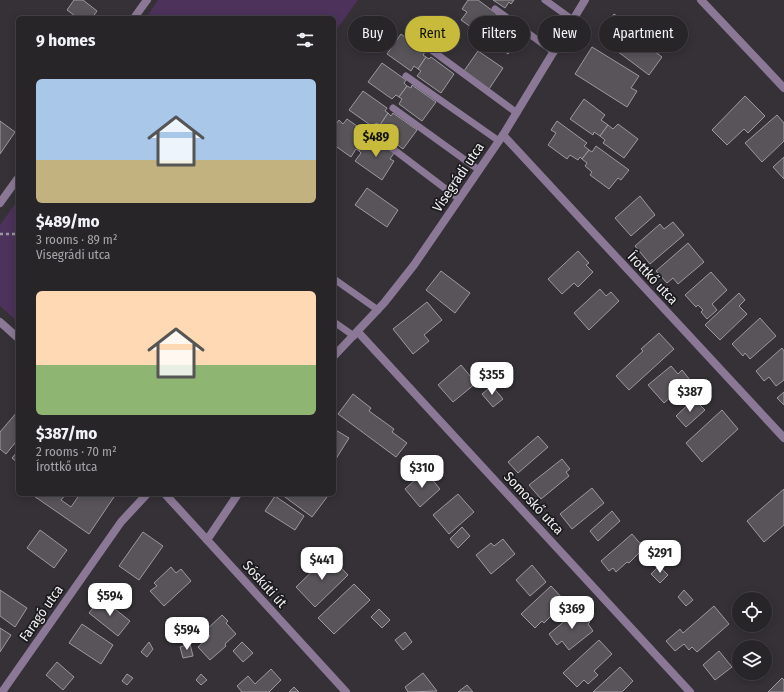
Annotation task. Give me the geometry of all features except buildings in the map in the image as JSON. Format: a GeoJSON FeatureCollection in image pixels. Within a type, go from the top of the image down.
{"type":"FeatureCollection","features":[{"type":"Feature","properties":{"kind":"street"},"geometry":{"type":"LineString","coordinates":[[135,16],[147,0]]}},
{"type":"Feature","properties":{"kind":"street","name":"Visegrádi utca"},"geometry":{"type":"LineString","coordinates":[[575,16],[585,0]]}},
{"type":"Feature","properties":{"kind":"street"},"geometry":{"type":"LineString","coordinates":[[701,0],[784,88]]}},
{"type":"Feature","properties":{"kind":"street","name":"Visegrádi utca"},"geometry":{"type":"LineString","coordinates":[[336,354],[378,310],[414,265],[501,138],[554,52]]}},
{"type":"Feature","properties":{"kind":"street","name":"Írottkő utca"},"geometry":{"type":"LineString","coordinates":[[501,138],[784,438]]}},
{"type":"Feature","properties":{"kind":"street"},"geometry":{"type":"LineString","coordinates":[[2,198],[16,180]]}},
{"type":"Feature","properties":{"kind":"street"},"geometry":{"type":"LineString","coordinates":[[0,322],[16,336]]}},
{"type":"Feature","properties":{"kind":"street","name":"Somoskő utca"},"geometry":{"type":"LineString","coordinates":[[356,334],[690,692]]}},
{"type":"Feature","properties":{"kind":"street","name":"Faragó utca"},"geometry":{"type":"LineString","coordinates":[[2,692],[121,522],[145,496]]}},
{"type":"Feature","properties":{"kind":"street","name":"Sóskúti út"},"geometry":{"type":"LineString","coordinates":[[167,496],[346,692]]}},
{"type":"Feature","properties":{"kind":"street"},"geometry":{"type":"LineString","coordinates":[[207,540],[237,496]]}},
{"type":"Feature","properties":{"kind":"lane"},"geometry":{"type":"LineString","coordinates":[[545,0],[567,16]]}},
{"type":"Feature","properties":{"kind":"lane"},"geometry":{"type":"LineString","coordinates":[[495,9],[538,40]]}},
{"type":"Feature","properties":{"kind":"lane"},"geometry":{"type":"LineString","coordinates":[[434,52],[517,113]]}},
{"type":"Feature","properties":{"kind":"lane"},"geometry":{"type":"LineString","coordinates":[[406,76],[501,138]]}},
{"type":"Feature","properties":{"kind":"lane"},"geometry":{"type":"LineString","coordinates":[[393,108],[479,170]]}},
{"type":"Feature","properties":{"kind":"lane"},"geometry":{"type":"LineString","coordinates":[[372,133],[459,199]]}},
{"type":"Feature","properties":{"kind":"lane"},"geometry":{"type":"LineString","coordinates":[[336,280],[378,310]]}},
{"type":"Feature","properties":{"kind":"lane"},"geometry":{"type":"LineString","coordinates":[[336,323],[356,334]]}},
{"type":"Feature","properties":{"kind":"path"},"geometry":{"type":"LineString","coordinates":[[0,234],[16,234]]}},
{"type":"Feature","properties":{"kind":"shaded area"},"geometry":{"type":"Polygon","coordinates":[[[158,0],[358,0],[336,30],[336,16],[147,16],[158,0]]]}},
{"type":"Feature","properties":{"kind":"shaded area"},"geometry":{"type":"Polygon","coordinates":[[[16,203],[16,320],[0,306],[0,225],[16,203]]]}}]}
